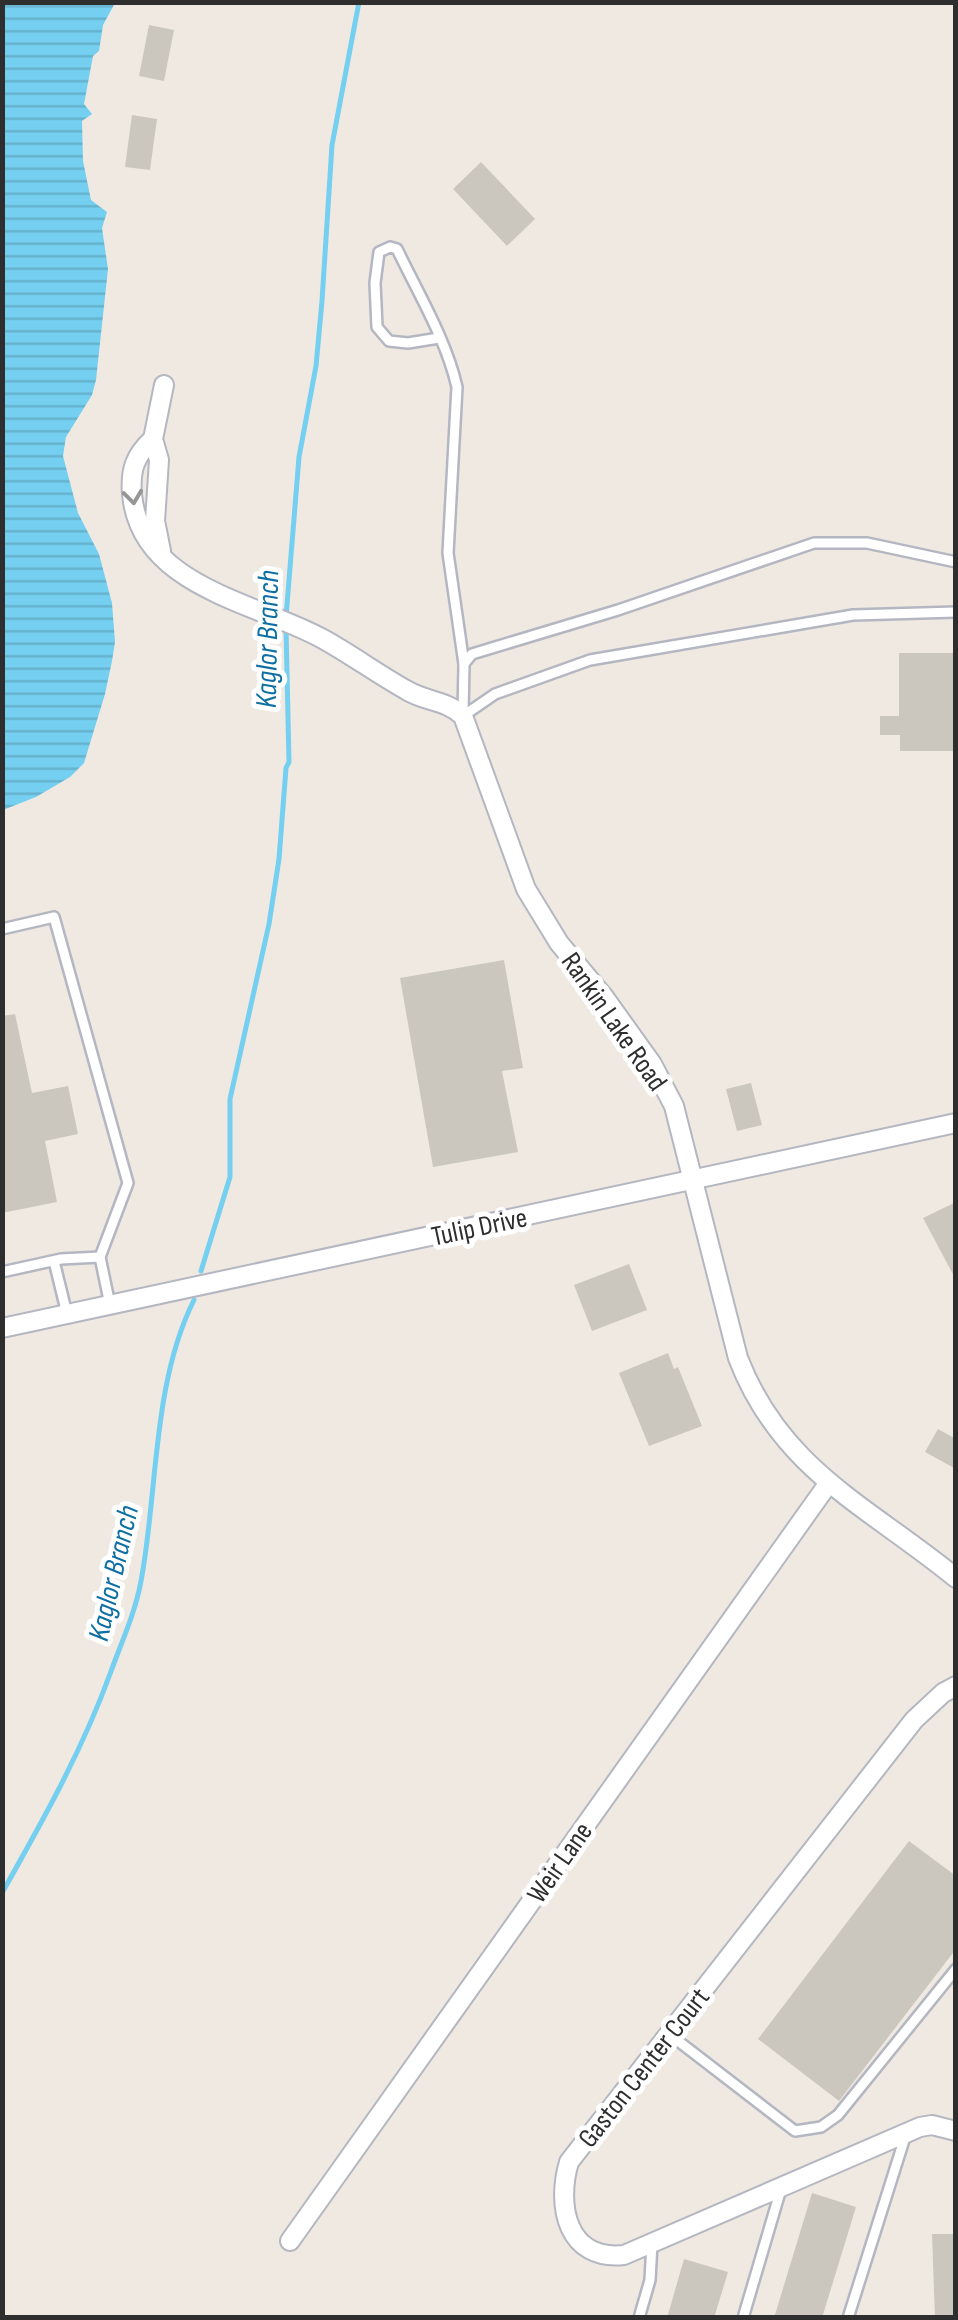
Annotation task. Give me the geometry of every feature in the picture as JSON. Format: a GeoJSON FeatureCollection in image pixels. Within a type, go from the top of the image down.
{"type":"FeatureCollection","features":[{"type":"Feature","properties":{"kind":"street"},"geometry":{"type":"LineString","coordinates":[[164,385],[153,439],[134,464],[132,498],[144,532],[161,553],[187,578],[298,627],[407,691],[445,703],[463,716]]}},
{"type":"Feature","properties":{"kind":"street"},"geometry":{"type":"LineString","coordinates":[[153,439],[159,460],[155,521],[161,553]]}},
{"type":"Feature","properties":{"kind":"street","name":"Rankin Lake Road"},"geometry":{"type":"LineString","coordinates":[[463,716],[526,890],[560,943],[652,1064],[674,1106],[738,1358],[751,1392],[770,1420],[828,1484],[956,1578]]}},
{"type":"Feature","properties":{"kind":"street","name":"Tulip Drive"},"geometry":{"type":"LineString","coordinates":[[2,1328],[956,1123]]}},
{"type":"Feature","properties":{"kind":"street","name":"Weir Lane"},"geometry":{"type":"LineString","coordinates":[[290,2241],[828,1484]]}},
{"type":"Feature","properties":{"kind":"street","name":"Gaston Center Court"},"geometry":{"type":"LineString","coordinates":[[956,1686],[914,1720],[569,2162],[562,2200],[569,2224],[588,2249],[607,2257],[624,2255],[906,2133],[932,2125],[956,2131]]}},
{"type":"Feature","properties":{"kind":"lane"},"geometry":{"type":"LineString","coordinates":[[438,338],[389,341],[377,327],[375,283],[380,252],[390,247],[397,249],[438,338],[457,387],[448,553],[464,664],[463,716]]}},
{"type":"Feature","properties":{"kind":"lane"},"geometry":{"type":"LineString","coordinates":[[464,664],[472,654],[618,610],[814,543],[867,543],[956,562]]}},
{"type":"Feature","properties":{"kind":"lane"},"geometry":{"type":"LineString","coordinates":[[463,716],[496,694],[590,660],[853,615],[956,612]]}},
{"type":"Feature","properties":{"kind":"lane"},"geometry":{"type":"LineString","coordinates":[[2,929],[54,917],[128,1183],[100,1257],[110,1305]]}},
{"type":"Feature","properties":{"kind":"lane"},"geometry":{"type":"LineString","coordinates":[[2,1272],[54,1261],[100,1257]]}},
{"type":"Feature","properties":{"kind":"lane"},"geometry":{"type":"LineString","coordinates":[[54,1261],[67,1314]]}},
{"type":"Feature","properties":{"kind":"lane"},"geometry":{"type":"LineString","coordinates":[[669,2034],[795,2131],[821,2127],[838,2115],[956,1969]]}},
{"type":"Feature","properties":{"kind":"lane"},"geometry":{"type":"LineString","coordinates":[[848,2318],[906,2133]]}},
{"type":"Feature","properties":{"kind":"lane"},"geometry":{"type":"LineString","coordinates":[[743,2318],[782,2187]]}},
{"type":"Feature","properties":{"kind":"lane"},"geometry":{"type":"LineString","coordinates":[[638,2318],[650,2280],[652,2243]]}},
{"type":"Feature","properties":{"kind":"water"},"geometry":{"type":"Polygon","coordinates":[[[3,2],[115,3],[103,25],[99,51],[93,56],[84,104],[92,114],[82,121],[83,161],[91,200],[107,212],[102,228],[108,269],[96,380],[92,395],[66,437],[63,456],[78,513],[99,554],[112,603],[115,642],[105,694],[84,763],[70,777],[36,797],[3,810],[3,2]]]}},
{"type":"Feature","properties":{"kind":"building"},"geometry":{"type":"Polygon","coordinates":[[[149,25],[174,30],[164,81],[139,76],[149,25]]]}},
{"type":"Feature","properties":{"kind":"building"},"geometry":{"type":"Polygon","coordinates":[[[132,115],[157,119],[150,170],[125,167],[132,115]]]}},
{"type":"Feature","properties":{"kind":"building"},"geometry":{"type":"Polygon","coordinates":[[[481,162],[535,219],[507,246],[453,189],[481,162]]]}},
{"type":"Feature","properties":{"kind":"building"},"geometry":{"type":"Polygon","coordinates":[[[899,653],[956,653],[956,751],[900,751],[900,735],[880,735],[880,716],[899,716],[899,653]]]}},
{"type":"Feature","properties":{"kind":"building"},"geometry":{"type":"Polygon","coordinates":[[[504,960],[523,1068],[502,1071],[518,1152],[433,1167],[400,978],[504,960]]]}},
{"type":"Feature","properties":{"kind":"building"},"geometry":{"type":"Polygon","coordinates":[[[15,1014],[32,1093],[68,1086],[78,1134],[45,1141],[57,1202],[2,1213],[2,1016],[15,1014]]]}},
{"type":"Feature","properties":{"kind":"building"},"geometry":{"type":"Polygon","coordinates":[[[751,1083],[762,1125],[737,1131],[726,1089],[751,1083]]]}},
{"type":"Feature","properties":{"kind":"building"},"geometry":{"type":"Polygon","coordinates":[[[956,1202],[956,1280],[923,1218],[956,1202]]]}},
{"type":"Feature","properties":{"kind":"building"},"geometry":{"type":"Polygon","coordinates":[[[629,1264],[647,1310],[592,1331],[574,1285],[629,1264]]]}},
{"type":"Feature","properties":{"kind":"building"},"geometry":{"type":"Polygon","coordinates":[[[668,1353],[674,1369],[678,1367],[702,1426],[649,1446],[619,1373],[668,1353]]]}},
{"type":"Feature","properties":{"kind":"building"},"geometry":{"type":"Polygon","coordinates":[[[938,1429],[956,1439],[956,1469],[925,1452],[938,1429]]]}},
{"type":"Feature","properties":{"kind":"building"},"geometry":{"type":"Polygon","coordinates":[[[909,1841],[956,1876],[956,1949],[839,2101],[758,2039],[909,1841]]]}},
{"type":"Feature","properties":{"kind":"building"},"geometry":{"type":"Polygon","coordinates":[[[812,2193],[856,2207],[822,2318],[774,2318],[812,2193]]]}},
{"type":"Feature","properties":{"kind":"building"},"geometry":{"type":"Polygon","coordinates":[[[932,2234],[956,2234],[956,2318],[935,2318],[932,2234]]]}},
{"type":"Feature","properties":{"kind":"building"},"geometry":{"type":"Polygon","coordinates":[[[684,2259],[728,2272],[714,2318],[667,2318],[684,2259]]]}},
{"type":"Feature","properties":{"kind":"waterway","name":"Kaglor Branch"},"geometry":{"type":"LineString","coordinates":[[286,617],[299,457],[316,366],[332,145],[359,2]]}},
{"type":"Feature","properties":{"kind":"waterway","name":"Kaglor Branch"},"geometry":{"type":"LineString","coordinates":[[201,1271],[230,1177],[230,1099],[269,924],[279,859],[289,762],[286,628]]}},
{"type":"Feature","properties":{"kind":"waterway","name":"Kaglor Branch"},"geometry":{"type":"LineString","coordinates":[[2,1893],[74,1758],[131,1617],[141,1581],[163,1402],[180,1332],[194,1300]]}}]}
